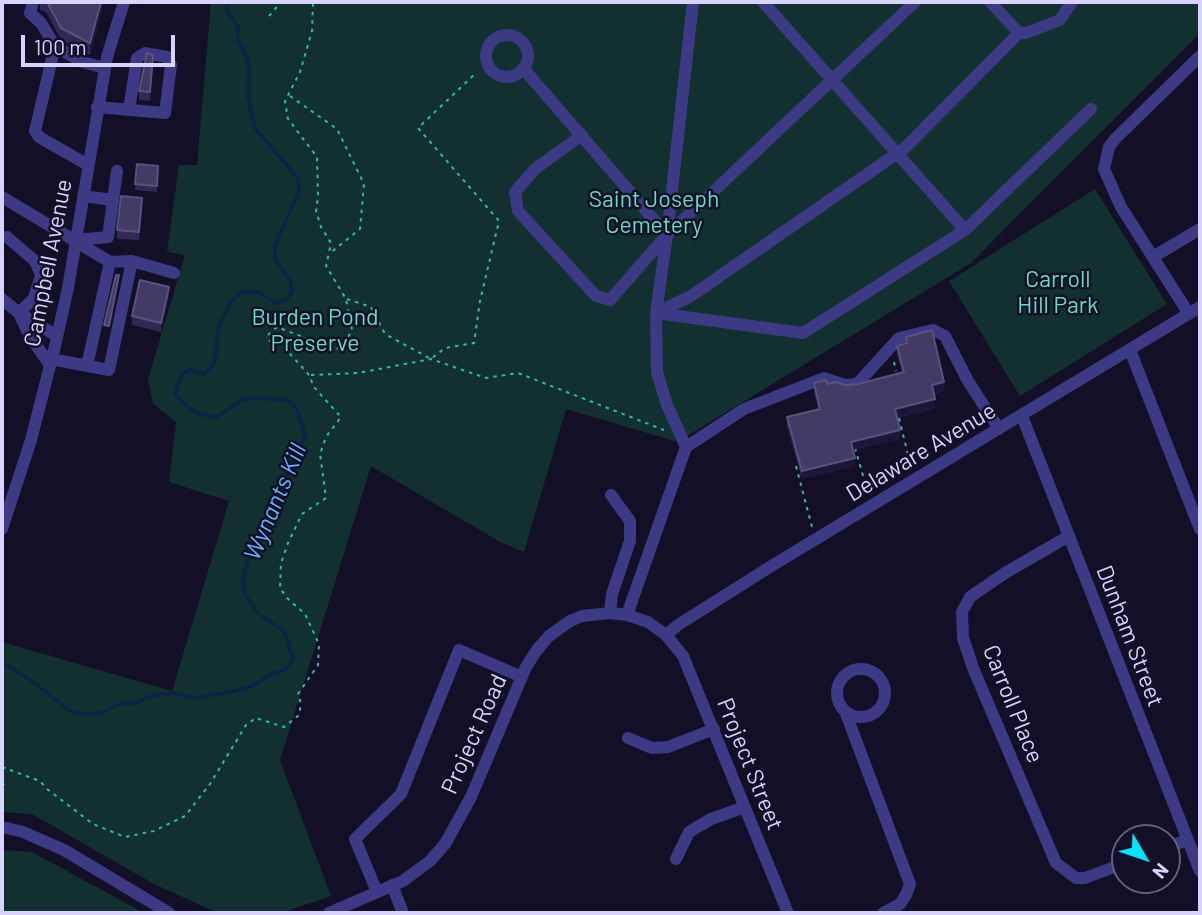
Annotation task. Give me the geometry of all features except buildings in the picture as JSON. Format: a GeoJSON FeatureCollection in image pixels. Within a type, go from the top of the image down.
{"type":"FeatureCollection","features":[{"type":"Feature","properties":{"kind":"street"},"geometry":{"type":"LineString","coordinates":[[33,2],[30,13],[41,23],[55,46],[82,62],[105,68]]}},
{"type":"Feature","properties":{"kind":"street","name":"Campbell Avenue"},"geometry":{"type":"LineString","coordinates":[[2,529],[7,492],[31,440],[51,362],[97,107],[124,2]]}},
{"type":"Feature","properties":{"kind":"street"},"geometry":{"type":"LineString","coordinates":[[627,615],[683,442],[667,405],[657,372],[656,313],[693,2]]}},
{"type":"Feature","properties":{"kind":"street"},"geometry":{"type":"LineString","coordinates":[[582,135],[534,169],[515,192],[518,211],[596,296],[610,300],[667,235],[915,2]]}},
{"type":"Feature","properties":{"kind":"street"},"geometry":{"type":"LineString","coordinates":[[990,2],[1019,33]]}},
{"type":"Feature","properties":{"kind":"street"},"geometry":{"type":"LineString","coordinates":[[656,313],[691,296],[905,148],[1019,33],[1026,33],[1060,20],[1073,2]]}},
{"type":"Feature","properties":{"kind":"street"},"geometry":{"type":"LineString","coordinates":[[767,3],[831,81],[965,230]]}},
{"type":"Feature","properties":{"kind":"street"},"geometry":{"type":"LineString","coordinates":[[55,46],[35,134],[88,164]]}},
{"type":"Feature","properties":{"kind":"street"},"geometry":{"type":"LineString","coordinates":[[97,107],[129,110],[165,113],[170,61],[164,55],[145,53],[134,62],[129,110]]}},
{"type":"Feature","properties":{"kind":"street"},"geometry":{"type":"LineString","coordinates":[[1195,311],[1153,257],[1121,207],[1104,169],[1109,147],[1115,139],[1200,56]]}},
{"type":"Feature","properties":{"kind":"street"},"geometry":{"type":"LineString","coordinates":[[523,68],[667,235]]}},
{"type":"Feature","properties":{"kind":"street"},"geometry":{"type":"LineString","coordinates":[[656,313],[803,333],[965,230],[1091,109]]}},
{"type":"Feature","properties":{"kind":"street"},"geometry":{"type":"LineString","coordinates":[[75,240],[108,237],[117,171]]}},
{"type":"Feature","properties":{"kind":"street"},"geometry":{"type":"LineString","coordinates":[[83,196],[113,200]]}},
{"type":"Feature","properties":{"kind":"street"},"geometry":{"type":"LineString","coordinates":[[2,197],[110,262],[132,261],[174,273]]}},
{"type":"Feature","properties":{"kind":"street"},"geometry":{"type":"LineString","coordinates":[[1153,257],[1200,229]]}},
{"type":"Feature","properties":{"kind":"street"},"geometry":{"type":"LineString","coordinates":[[7,237],[35,261],[41,275],[34,298],[19,313]]}},
{"type":"Feature","properties":{"kind":"street"},"geometry":{"type":"LineString","coordinates":[[87,366],[132,261]]}},
{"type":"Feature","properties":{"kind":"street"},"geometry":{"type":"LineString","coordinates":[[19,313],[29,335],[51,362],[109,370],[112,303],[110,262]]}},
{"type":"Feature","properties":{"kind":"street"},"geometry":{"type":"LineString","coordinates":[[2,299],[19,313],[57,336]]}},
{"type":"Feature","properties":{"kind":"street","name":"Delaware Avenue"},"geometry":{"type":"LineString","coordinates":[[666,635],[773,565],[1195,311]]}},
{"type":"Feature","properties":{"kind":"street"},"geometry":{"type":"LineString","coordinates":[[683,442],[744,409],[824,378],[845,385],[857,384],[899,338],[933,330],[945,336],[968,381],[999,429]]}},
{"type":"Feature","properties":{"kind":"street"},"geometry":{"type":"LineString","coordinates":[[1130,350],[1200,529]]}},
{"type":"Feature","properties":{"kind":"street","name":"Dunham Street"},"geometry":{"type":"LineString","coordinates":[[1021,416],[1200,871]]}},
{"type":"Feature","properties":{"kind":"street"},"geometry":{"type":"LineString","coordinates":[[610,613],[612,594],[630,541],[630,521],[611,495]]}},
{"type":"Feature","properties":{"kind":"street","name":"Carroll Place"},"geometry":{"type":"LineString","coordinates":[[1069,536],[1005,573],[971,597],[962,612],[963,638],[973,668],[1056,863],[1076,878],[1085,878],[1111,868]]}},
{"type":"Feature","properties":{"kind":"street","name":"Project Road"},"geometry":{"type":"LineString","coordinates":[[329,913],[403,881],[430,861],[445,844],[471,797],[522,677],[537,650],[559,628],[582,616],[610,613],[648,622],[666,635]]}},
{"type":"Feature","properties":{"kind":"street","name":"Project Street"},"geometry":{"type":"LineString","coordinates":[[666,635],[683,656],[788,913]]}},
{"type":"Feature","properties":{"kind":"street"},"geometry":{"type":"LineString","coordinates":[[377,892],[355,839],[401,794],[459,650],[522,677]]}},
{"type":"Feature","properties":{"kind":"street"},"geometry":{"type":"LineString","coordinates":[[845,711],[909,884],[900,904],[883,913]]}},
{"type":"Feature","properties":{"kind":"street"},"geometry":{"type":"LineString","coordinates":[[628,738],[652,748],[668,747],[714,729]]}},
{"type":"Feature","properties":{"kind":"street"},"geometry":{"type":"LineString","coordinates":[[676,859],[689,832],[711,819],[744,807]]}},
{"type":"Feature","properties":{"kind":"street"},"geometry":{"type":"LineString","coordinates":[[2,827],[23,832],[65,850],[170,913]]}},
{"type":"Feature","properties":{"kind":"street"},"geometry":{"type":"LineString","coordinates":[[1181,842],[1188,839]]}},
{"type":"Feature","properties":{"kind":"street"},"geometry":{"type":"LineString","coordinates":[[393,885],[403,913]]}},
{"type":"Feature","properties":{"kind":"path"},"geometry":{"type":"LineString","coordinates":[[268,16],[281,2]]}},
{"type":"Feature","properties":{"kind":"path"},"geometry":{"type":"LineString","coordinates":[[2,766],[40,780],[47,789],[93,824],[125,837],[154,831],[185,816],[210,784],[246,725],[256,718],[284,727],[299,715],[301,704],[298,694],[318,665],[319,645],[305,614],[280,588],[281,563],[302,514],[326,498],[320,454],[326,437],[341,417],[313,386],[310,376],[282,345],[270,341],[268,335],[277,327],[337,350],[352,330],[346,299],[326,266],[331,243],[321,228],[316,211],[317,157],[288,119],[285,102],[300,72],[312,31],[313,2]]}},
{"type":"Feature","properties":{"kind":"path"},"geometry":{"type":"LineString","coordinates":[[310,376],[358,373],[431,359],[445,348],[474,343],[480,302],[499,221],[418,128],[476,73]]}},
{"type":"Feature","properties":{"kind":"path"},"geometry":{"type":"LineString","coordinates":[[288,95],[337,129],[364,184],[360,229],[328,254]]}},
{"type":"Feature","properties":{"kind":"path"},"geometry":{"type":"LineString","coordinates":[[346,299],[371,307],[385,334],[431,359],[486,378],[518,373],[683,442]]}},
{"type":"Feature","properties":{"kind":"path"},"geometry":{"type":"LineString","coordinates":[[898,414],[912,468]]}},
{"type":"Feature","properties":{"kind":"path"},"geometry":{"type":"LineString","coordinates":[[853,440],[868,494]]}},
{"type":"Feature","properties":{"kind":"path"},"geometry":{"type":"LineString","coordinates":[[796,466],[812,528]]}},
{"type":"Feature","properties":{"kind":"path"},"geometry":{"type":"LineString","coordinates":[[2,776],[5,783],[2,786]]}},
{"type":"Feature","properties":{"kind":"green space"},"geometry":{"type":"Polygon","coordinates":[[[211,2],[1200,2],[1200,33],[971,263],[687,436],[674,441],[566,409],[524,552],[500,542],[371,466],[280,760],[331,896],[281,913],[218,913],[154,884],[32,814],[2,812],[2,642],[172,691],[229,501],[169,482],[176,422],[153,404],[148,379],[185,255],[167,252],[179,165],[197,165],[211,2]]]}},
{"type":"Feature","properties":{"kind":"green space","name":"Carroll Hill Park"},"geometry":{"type":"Polygon","coordinates":[[[1095,189],[1167,304],[1020,396],[949,281],[1095,189]]]}},
{"type":"Feature","properties":{"kind":"green space"},"geometry":{"type":"Polygon","coordinates":[[[5,850],[32,852],[144,913],[2,913],[2,853],[5,850]]]}},
{"type":"Feature","properties":{"kind":"waterway","name":"Wynants Kill"},"geometry":{"type":"LineString","coordinates":[[2,662],[36,684],[71,712],[86,714],[103,712],[120,704],[136,703],[149,696],[173,693],[195,698],[235,691],[286,669],[293,659],[284,631],[258,614],[244,593],[243,580],[249,556],[305,435],[297,409],[287,400],[252,398],[242,400],[217,417],[199,414],[187,407],[175,394],[182,373],[191,370],[204,374],[211,368],[215,361],[218,328],[231,301],[240,293],[257,291],[276,303],[286,300],[292,292],[290,280],[275,260],[275,245],[299,192],[298,178],[255,128],[248,97],[249,62],[238,40],[238,28],[233,18],[227,14],[227,2]]}},
{"type":"Feature","properties":{"kind":"park label","name":"Saint Joseph Cemetery"},"geometry":{"type":"Point","coordinates":[654,212]}},
{"type":"Feature","properties":{"kind":"park label","name":"Burden Pond Preserve"},"geometry":{"type":"Point","coordinates":[315,330]}}]}
